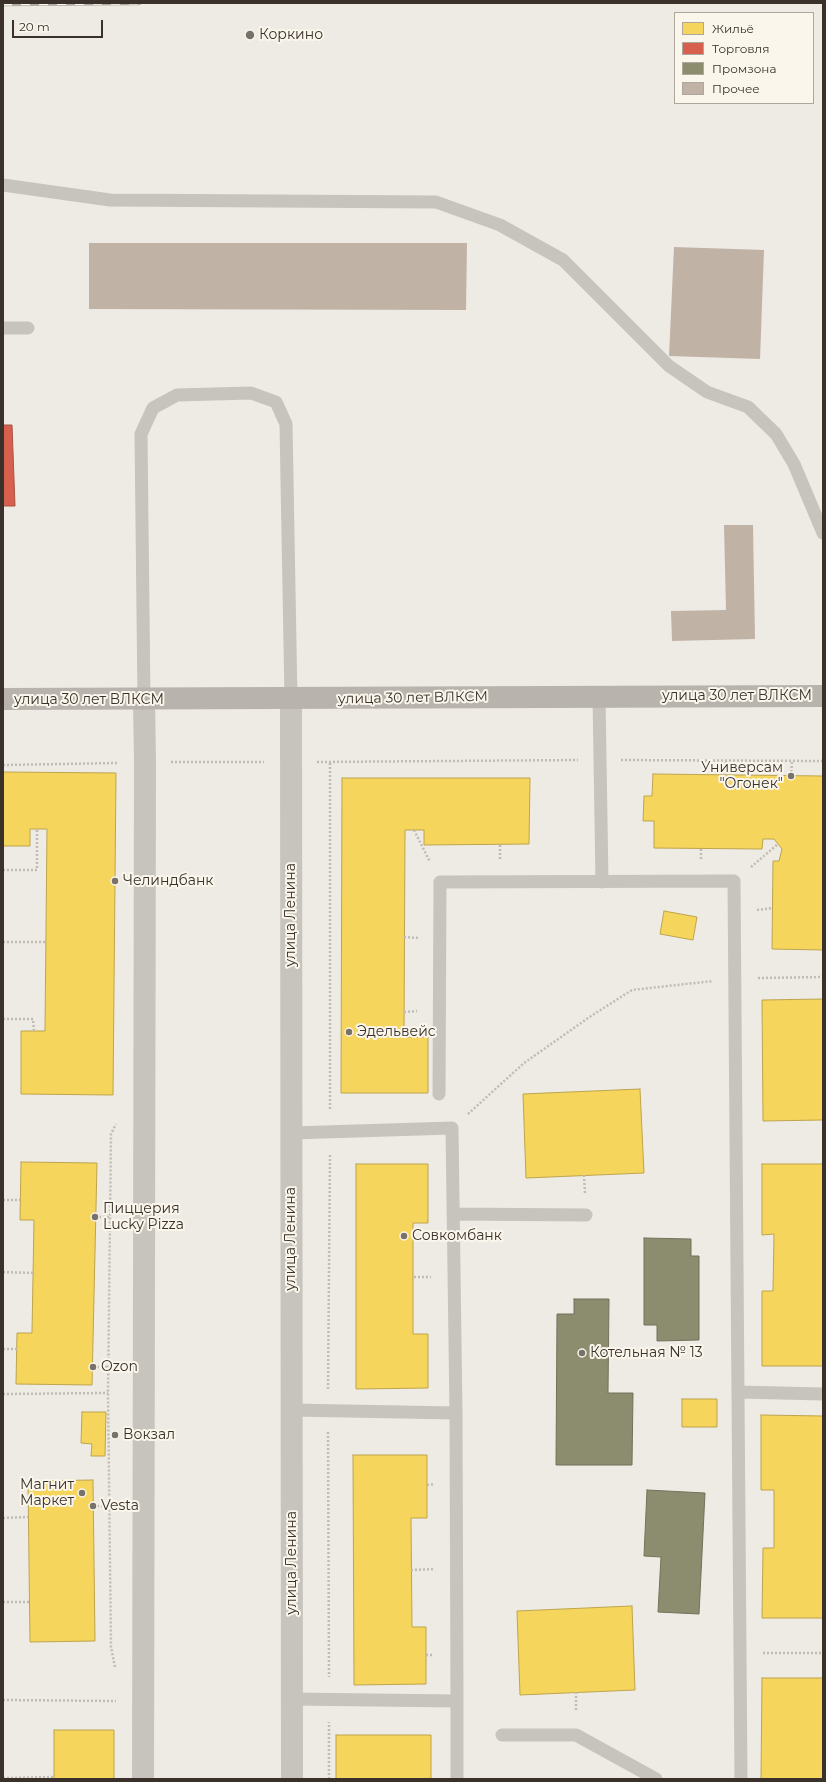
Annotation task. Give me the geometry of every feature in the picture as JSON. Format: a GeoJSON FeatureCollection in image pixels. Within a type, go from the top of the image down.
{"type":"FeatureCollection","features":[{"type":"Feature","properties":{"kind":"main road","name":"улица 30 лет ВЛКСМ"},"geometry":{"type":"LineString","coordinates":[[3,699],[291,700],[823,696]]}},
{"type":"Feature","properties":{"kind":"street"},"geometry":{"type":"LineString","coordinates":[[142,1779],[144,700]]}},
{"type":"Feature","properties":{"kind":"street","name":"улица Ленина"},"geometry":{"type":"LineString","coordinates":[[291,700],[292,1779]]}},
{"type":"Feature","properties":{"kind":"lane"},"geometry":{"type":"LineString","coordinates":[[3,185],[110,200],[436,202],[500,225],[563,260],[669,366],[707,392],[748,407],[776,434],[794,464],[823,533]]}},
{"type":"Feature","properties":{"kind":"lane"},"geometry":{"type":"LineString","coordinates":[[3,328],[28,328]]}},
{"type":"Feature","properties":{"kind":"lane"},"geometry":{"type":"LineString","coordinates":[[144,700],[141,434],[153,408],[177,394],[251,393],[276,402],[286,424],[291,700]]}},
{"type":"Feature","properties":{"kind":"lane"},"geometry":{"type":"LineString","coordinates":[[599,697],[602,882]]}},
{"type":"Feature","properties":{"kind":"lane"},"geometry":{"type":"LineString","coordinates":[[439,1094],[440,882],[734,881],[736,978],[741,1779]]}},
{"type":"Feature","properties":{"kind":"lane"},"geometry":{"type":"LineString","coordinates":[[291,1133],[452,1128],[456,1413],[457,1779]]}},
{"type":"Feature","properties":{"kind":"lane"},"geometry":{"type":"LineString","coordinates":[[453,1214],[586,1215]]}},
{"type":"Feature","properties":{"kind":"lane"},"geometry":{"type":"LineString","coordinates":[[738,1392],[823,1394]]}},
{"type":"Feature","properties":{"kind":"lane"},"geometry":{"type":"LineString","coordinates":[[292,1410],[456,1413]]}},
{"type":"Feature","properties":{"kind":"lane"},"geometry":{"type":"LineString","coordinates":[[292,1700],[457,1701]]}},
{"type":"Feature","properties":{"kind":"lane"},"geometry":{"type":"LineString","coordinates":[[502,1735],[576,1735],[656,1779]]}},
{"type":"Feature","properties":{"kind":"path"},"geometry":{"type":"LineString","coordinates":[[726,761],[726,775]]}},
{"type":"Feature","properties":{"kind":"path"},"geometry":{"type":"LineString","coordinates":[[791,776],[792,761]]}},
{"type":"Feature","properties":{"kind":"path"},"geometry":{"type":"LineString","coordinates":[[3,764],[330,762],[328,1411],[329,1779]]}},
{"type":"Feature","properties":{"kind":"path"},"geometry":{"type":"LineString","coordinates":[[3,870],[37,870],[37,829]]}},
{"type":"Feature","properties":{"kind":"path"},"geometry":{"type":"LineString","coordinates":[[414,830],[440,882]]}},
{"type":"Feature","properties":{"kind":"path"},"geometry":{"type":"LineString","coordinates":[[734,881],[778,844]]}},
{"type":"Feature","properties":{"kind":"path"},"geometry":{"type":"LineString","coordinates":[[3,942],[46,942]]}},
{"type":"Feature","properties":{"kind":"path"},"geometry":{"type":"LineString","coordinates":[[452,1128],[524,1063],[591,1016],[632,990],[736,978],[823,977]]}},
{"type":"Feature","properties":{"kind":"path"},"geometry":{"type":"LineString","coordinates":[[3,1019],[33,1018],[34,1032]]}},
{"type":"Feature","properties":{"kind":"path"},"geometry":{"type":"LineString","coordinates":[[115,1670],[111,1647],[108,1393],[111,1134],[117,1121]]}},
{"type":"Feature","properties":{"kind":"path"},"geometry":{"type":"LineString","coordinates":[[3,1200],[20,1200]]}},
{"type":"Feature","properties":{"kind":"path"},"geometry":{"type":"LineString","coordinates":[[96,1217],[110,1217]]}},
{"type":"Feature","properties":{"kind":"path"},"geometry":{"type":"LineString","coordinates":[[3,1272],[33,1273]]}},
{"type":"Feature","properties":{"kind":"path"},"geometry":{"type":"LineString","coordinates":[[3,1349],[17,1349]]}},
{"type":"Feature","properties":{"kind":"path"},"geometry":{"type":"LineString","coordinates":[[93,1367],[109,1367]]}},
{"type":"Feature","properties":{"kind":"path"},"geometry":{"type":"LineString","coordinates":[[3,1394],[108,1393]]}},
{"type":"Feature","properties":{"kind":"path"},"geometry":{"type":"LineString","coordinates":[[93,1506],[110,1506]]}},
{"type":"Feature","properties":{"kind":"path"},"geometry":{"type":"LineString","coordinates":[[3,1518],[28,1517]]}},
{"type":"Feature","properties":{"kind":"path"},"geometry":{"type":"LineString","coordinates":[[3,1602],[30,1602]]}},
{"type":"Feature","properties":{"kind":"path"},"geometry":{"type":"LineString","coordinates":[[740,1653],[823,1654]]}},
{"type":"Feature","properties":{"kind":"path"},"geometry":{"type":"LineString","coordinates":[[3,1700],[120,1701]]}},
{"type":"Feature","properties":{"kind":"path"},"geometry":{"type":"LineString","coordinates":[[3,1778],[54,1777]]}},
{"type":"Feature","properties":{"kind":"building: Жильё"},"geometry":{"type":"Polygon","coordinates":[[[3,772],[116,773],[113,1095],[21,1094],[21,1031],[45,1031],[47,829],[30,829],[30,846],[3,846],[3,772]]]}},
{"type":"Feature","properties":{"kind":"building: Жильё"},"geometry":{"type":"Polygon","coordinates":[[[653,774],[823,776],[823,950],[772,949],[773,861],[779,861],[782,849],[774,839],[763,839],[762,849],[654,848],[654,821],[643,821],[644,796],[652,796],[653,774]]]}},
{"type":"Feature","properties":{"kind":"building: Жильё"},"geometry":{"type":"Polygon","coordinates":[[[342,778],[530,778],[529,844],[424,845],[424,830],[405,830],[404,1037],[428,1037],[428,1093],[341,1093],[342,778]]]}},
{"type":"Feature","properties":{"kind":"building: Жильё"},"geometry":{"type":"Polygon","coordinates":[[[664,911],[697,917],[693,940],[660,934],[664,911]]]}},
{"type":"Feature","properties":{"kind":"building: Жильё"},"geometry":{"type":"Polygon","coordinates":[[[823,999],[823,1120],[763,1121],[762,1000],[823,999]]]}},
{"type":"Feature","properties":{"kind":"building: Жильё"},"geometry":{"type":"Polygon","coordinates":[[[640,1089],[644,1173],[526,1178],[523,1094],[640,1089]]]}},
{"type":"Feature","properties":{"kind":"building: Жильё"},"geometry":{"type":"Polygon","coordinates":[[[21,1162],[97,1163],[92,1385],[16,1384],[17,1333],[32,1333],[34,1220],[20,1220],[21,1162]]]}},
{"type":"Feature","properties":{"kind":"building: Жильё"},"geometry":{"type":"Polygon","coordinates":[[[356,1164],[428,1164],[428,1223],[413,1223],[413,1334],[428,1334],[428,1388],[356,1389],[356,1164]]]}},
{"type":"Feature","properties":{"kind":"building: Жильё"},"geometry":{"type":"Polygon","coordinates":[[[762,1164],[823,1164],[823,1366],[762,1366],[762,1291],[773,1291],[774,1234],[762,1235],[762,1164]]]}},
{"type":"Feature","properties":{"kind":"building: Жильё"},"geometry":{"type":"Polygon","coordinates":[[[682,1399],[717,1399],[717,1427],[682,1427],[682,1399]]]}},
{"type":"Feature","properties":{"kind":"building: Жильё"},"geometry":{"type":"Polygon","coordinates":[[[82,1412],[106,1412],[105,1456],[91,1456],[92,1444],[81,1443],[82,1412]]]}},
{"type":"Feature","properties":{"kind":"building: Жильё"},"geometry":{"type":"Polygon","coordinates":[[[761,1415],[823,1416],[823,1618],[762,1618],[763,1548],[774,1548],[774,1490],[761,1490],[761,1415]]]}},
{"type":"Feature","properties":{"kind":"building: Жильё"},"geometry":{"type":"Polygon","coordinates":[[[353,1455],[427,1455],[427,1518],[411,1518],[412,1627],[426,1627],[426,1684],[354,1685],[353,1455]]]}},
{"type":"Feature","properties":{"kind":"building: Жильё"},"geometry":{"type":"Polygon","coordinates":[[[93,1480],[95,1641],[30,1642],[28,1481],[93,1480]]]}},
{"type":"Feature","properties":{"kind":"building: Жильё"},"geometry":{"type":"Polygon","coordinates":[[[632,1606],[635,1690],[520,1695],[517,1611],[632,1606]]]}},
{"type":"Feature","properties":{"kind":"building: Жильё"},"geometry":{"type":"Polygon","coordinates":[[[762,1678],[823,1678],[823,1779],[761,1779],[762,1678]]]}},
{"type":"Feature","properties":{"kind":"building: Жильё"},"geometry":{"type":"Polygon","coordinates":[[[54,1730],[114,1730],[114,1779],[54,1779],[54,1730]]]}},
{"type":"Feature","properties":{"kind":"building: Жильё"},"geometry":{"type":"Polygon","coordinates":[[[336,1735],[431,1735],[431,1779],[336,1779],[336,1735]]]}},
{"type":"Feature","properties":{"kind":"building: Торговля"},"geometry":{"type":"Polygon","coordinates":[[[3,425],[12,425],[15,506],[3,506],[3,425]]]}},
{"type":"Feature","properties":{"kind":"building: Промзона"},"geometry":{"type":"Polygon","coordinates":[[[644,1238],[691,1239],[691,1256],[699,1256],[699,1340],[657,1341],[657,1325],[644,1325],[644,1238]]]}},
{"type":"Feature","properties":{"kind":"building: Промзона","name":"Котельная № 13"},"geometry":{"type":"Polygon","coordinates":[[[574,1299],[609,1299],[608,1393],[633,1393],[632,1465],[556,1465],[557,1314],[574,1314],[574,1299]]]}},
{"type":"Feature","properties":{"kind":"building: Промзона"},"geometry":{"type":"Polygon","coordinates":[[[647,1490],[705,1493],[699,1614],[658,1612],[661,1557],[644,1556],[647,1490]]]}},
{"type":"Feature","properties":{"kind":"building: Прочее"},"geometry":{"type":"Polygon","coordinates":[[[89,243],[467,243],[466,310],[89,309],[89,243]]]}},
{"type":"Feature","properties":{"kind":"building: Прочее"},"geometry":{"type":"Polygon","coordinates":[[[674,247],[764,250],[760,359],[669,356],[674,247]]]}},
{"type":"Feature","properties":{"kind":"building: Прочее"},"geometry":{"type":"Polygon","coordinates":[[[724,525],[753,525],[755,639],[672,641],[671,611],[726,610],[724,525]]]}},
{"type":"Feature","properties":{"kind":"railway"},"geometry":{"type":"LineString","coordinates":[[3,4],[139,3]]}},
{"type":"Feature","properties":{"kind":"place","name":"Коркино"},"geometry":{"type":"Point","coordinates":[250,35]}},
{"type":"Feature","properties":{"kind":"place","name":"Универсам \"Огонек\""},"geometry":{"type":"Point","coordinates":[791,776]}},
{"type":"Feature","properties":{"kind":"place","name":"Челиндбанк"},"geometry":{"type":"Point","coordinates":[115,881]}},
{"type":"Feature","properties":{"kind":"place","name":"Эдельвейс"},"geometry":{"type":"Point","coordinates":[349,1032]}},
{"type":"Feature","properties":{"kind":"place","name":"Пиццерия Lucky Pizza"},"geometry":{"type":"Point","coordinates":[95,1217]}},
{"type":"Feature","properties":{"kind":"place","name":"Совкомбанк"},"geometry":{"type":"Point","coordinates":[404,1236]}},
{"type":"Feature","properties":{"kind":"place","name":"Котельная № 13"},"geometry":{"type":"Point","coordinates":[582,1353]}},
{"type":"Feature","properties":{"kind":"place","name":"Ozon"},"geometry":{"type":"Point","coordinates":[93,1367]}},
{"type":"Feature","properties":{"kind":"place","name":"Вокзал"},"geometry":{"type":"Point","coordinates":[115,1435]}},
{"type":"Feature","properties":{"kind":"place","name":"Магнит Маркет"},"geometry":{"type":"Point","coordinates":[82,1493]}},
{"type":"Feature","properties":{"kind":"place","name":"Vesta"},"geometry":{"type":"Point","coordinates":[93,1506]}}]}
